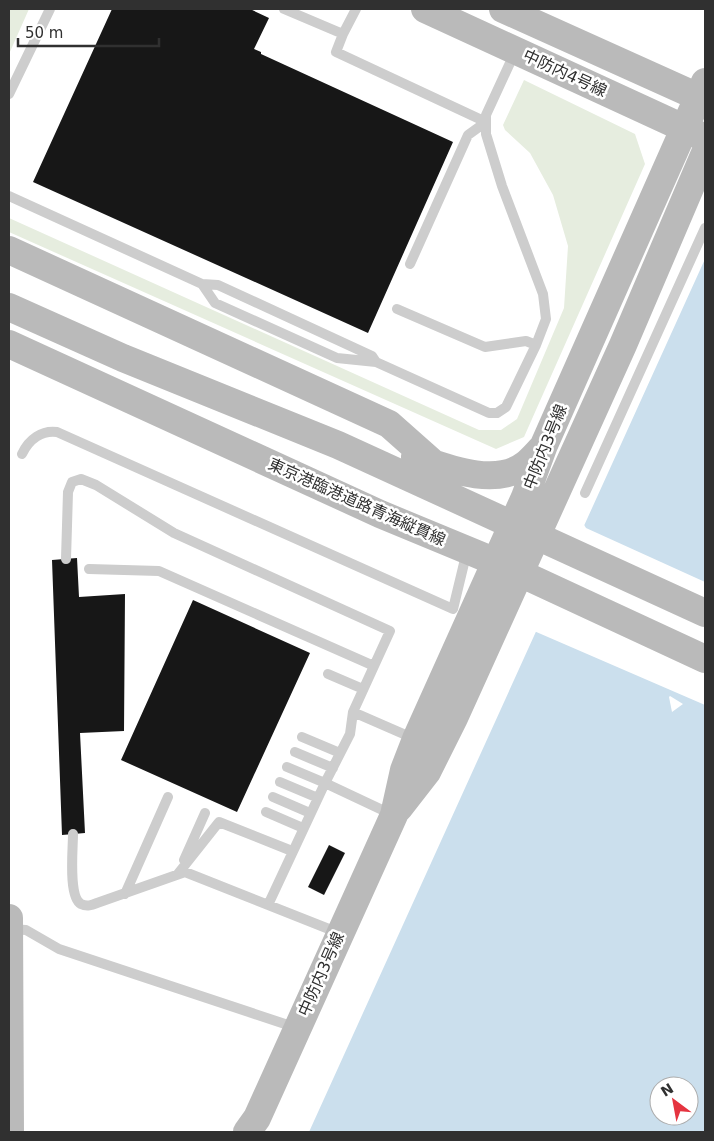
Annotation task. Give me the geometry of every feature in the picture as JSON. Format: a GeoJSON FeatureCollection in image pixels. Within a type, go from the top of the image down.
{"type":"FeatureCollection","features":[{"type":"Feature","properties":{"kind":"street","name":"中防内4号線"},"geometry":{"type":"LineString","coordinates":[[425,9],[695,133]]}},
{"type":"Feature","properties":{"kind":"street","name":"中防内4号線"},"geometry":{"type":"LineString","coordinates":[[510,10],[703,93]]}},
{"type":"Feature","properties":{"kind":"street","name":"中防内3号線"},"geometry":{"type":"LineString","coordinates":[[247,1132],[257,1118],[339,933],[394,815],[431,764],[454,718],[508,568],[512,525],[544,445],[695,133],[703,93]]}},
{"type":"Feature","properties":{"kind":"street","name":"中防内3号線"},"geometry":{"type":"LineString","coordinates":[[394,815],[404,770],[416,739],[508,568],[537,535],[624,345],[705,153]]}},
{"type":"Feature","properties":{"kind":"street"},"geometry":{"type":"LineString","coordinates":[[9,250],[389,424],[405,436],[433,463]]}},
{"type":"Feature","properties":{"kind":"street"},"geometry":{"type":"LineString","coordinates":[[9,307],[123,358],[338,445],[705,613]]}},
{"type":"Feature","properties":{"kind":"street","name":"東京港臨港道路青海縦貫線"},"geometry":{"type":"LineString","coordinates":[[9,344],[380,514],[468,550],[705,659]]}},
{"type":"Feature","properties":{"kind":"street"},"geometry":{"type":"LineString","coordinates":[[338,445],[372,443],[433,463],[483,475],[502,475],[527,464],[544,445]]}},
{"type":"Feature","properties":{"kind":"street"},"geometry":{"type":"LineString","coordinates":[[9,918],[10,1132]]}},
{"type":"Feature","properties":{"kind":"lane"},"geometry":{"type":"LineString","coordinates":[[9,94],[50,9]]}},
{"type":"Feature","properties":{"kind":"lane"},"geometry":{"type":"LineString","coordinates":[[284,9],[344,34]]}},
{"type":"Feature","properties":{"kind":"lane"},"geometry":{"type":"LineString","coordinates":[[356,9],[336,52],[486,122]]}},
{"type":"Feature","properties":{"kind":"lane"},"geometry":{"type":"LineString","coordinates":[[202,284],[211,299],[223,307],[337,358],[376,362],[470,407],[489,413],[497,412],[510,400],[536,345],[546,318],[544,294],[502,186],[486,134],[486,115],[515,50]]}},
{"type":"Feature","properties":{"kind":"lane"},"geometry":{"type":"LineString","coordinates":[[410,264],[468,135],[486,122]]}},
{"type":"Feature","properties":{"kind":"lane"},"geometry":{"type":"LineString","coordinates":[[9,196],[202,284],[218,285],[372,356],[376,362]]}},
{"type":"Feature","properties":{"kind":"lane"},"geometry":{"type":"LineString","coordinates":[[585,493],[705,228]]}},
{"type":"Feature","properties":{"kind":"lane"},"geometry":{"type":"LineString","coordinates":[[397,309],[485,347],[526,341],[536,345]]}},
{"type":"Feature","properties":{"kind":"lane"},"geometry":{"type":"LineString","coordinates":[[22,454],[26,446],[34,438],[47,430],[57,432],[453,609],[468,550]]}},
{"type":"Feature","properties":{"kind":"lane"},"geometry":{"type":"LineString","coordinates":[[66,559],[68,492],[72,482],[81,479],[96,485],[174,533],[390,631],[353,712],[350,734],[303,828],[268,905]]}},
{"type":"Feature","properties":{"kind":"lane"},"geometry":{"type":"LineString","coordinates":[[90,569],[159,571],[374,666]]}},
{"type":"Feature","properties":{"kind":"lane"},"geometry":{"type":"LineString","coordinates":[[328,674],[363,689]]}},
{"type":"Feature","properties":{"kind":"lane"},"geometry":{"type":"LineString","coordinates":[[353,712],[416,739]]}},
{"type":"Feature","properties":{"kind":"lane"},"geometry":{"type":"LineString","coordinates":[[302,737],[340,753]]}},
{"type":"Feature","properties":{"kind":"lane"},"geometry":{"type":"LineString","coordinates":[[295,752],[333,768]]}},
{"type":"Feature","properties":{"kind":"lane"},"geometry":{"type":"LineString","coordinates":[[288,767],[394,815]]}},
{"type":"Feature","properties":{"kind":"lane"},"geometry":{"type":"LineString","coordinates":[[280,782],[318,798]]}},
{"type":"Feature","properties":{"kind":"lane"},"geometry":{"type":"LineString","coordinates":[[125,894],[168,797]]}},
{"type":"Feature","properties":{"kind":"lane"},"geometry":{"type":"LineString","coordinates":[[273,797],[310,814]]}},
{"type":"Feature","properties":{"kind":"lane"},"geometry":{"type":"LineString","coordinates":[[266,812],[303,828]]}},
{"type":"Feature","properties":{"kind":"lane"},"geometry":{"type":"LineString","coordinates":[[177,875],[204,813]]}},
{"type":"Feature","properties":{"kind":"lane"},"geometry":{"type":"LineString","coordinates":[[177,875],[219,822],[292,851]]}},
{"type":"Feature","properties":{"kind":"lane"},"geometry":{"type":"LineString","coordinates":[[72,834],[74,897],[80,904],[88,906],[185,872],[339,933]]}},
{"type":"Feature","properties":{"kind":"lane"},"geometry":{"type":"LineString","coordinates":[[9,929],[26,930],[59,949],[297,1028]]}},
{"type":"Feature","properties":{"kind":"shaded area"},"geometry":{"type":"Polygon","coordinates":[[[9,9],[29,9],[9,54],[9,9]]]}},
{"type":"Feature","properties":{"kind":"shaded area"},"geometry":{"type":"Polygon","coordinates":[[[524,80],[635,134],[645,164],[524,437],[496,449],[9,232],[9,218],[479,430],[501,430],[517,419],[564,308],[568,246],[553,195],[530,153],[505,130],[503,125],[524,80]]]}},
{"type":"Feature","properties":{"kind":"water"},"geometry":{"type":"Polygon","coordinates":[[[705,259],[705,1132],[309,1132],[705,259]],[[670,696],[669,697],[672,712],[683,704],[670,696]]]}},
{"type":"Feature","properties":{"kind":"pier"},"geometry":{"type":"Polygon","coordinates":[[[583,523],[586,528],[705,582],[705,705],[534,631],[583,523]]]}},
{"type":"Feature","properties":{"kind":"building"},"geometry":{"type":"Polygon","coordinates":[[[112,9],[250,9],[269,18],[254,49],[261,52],[261,54],[453,142],[368,333],[33,182],[112,9]]]}},
{"type":"Feature","properties":{"kind":"building"},"geometry":{"type":"Polygon","coordinates":[[[77,558],[79,597],[125,594],[124,731],[80,733],[85,833],[62,835],[52,560],[77,558]]]}},
{"type":"Feature","properties":{"kind":"building"},"geometry":{"type":"Polygon","coordinates":[[[193,600],[310,653],[237,812],[121,760],[193,600]]]}},
{"type":"Feature","properties":{"kind":"building"},"geometry":{"type":"Polygon","coordinates":[[[329,845],[345,853],[324,895],[308,887],[329,845]]]}}]}
